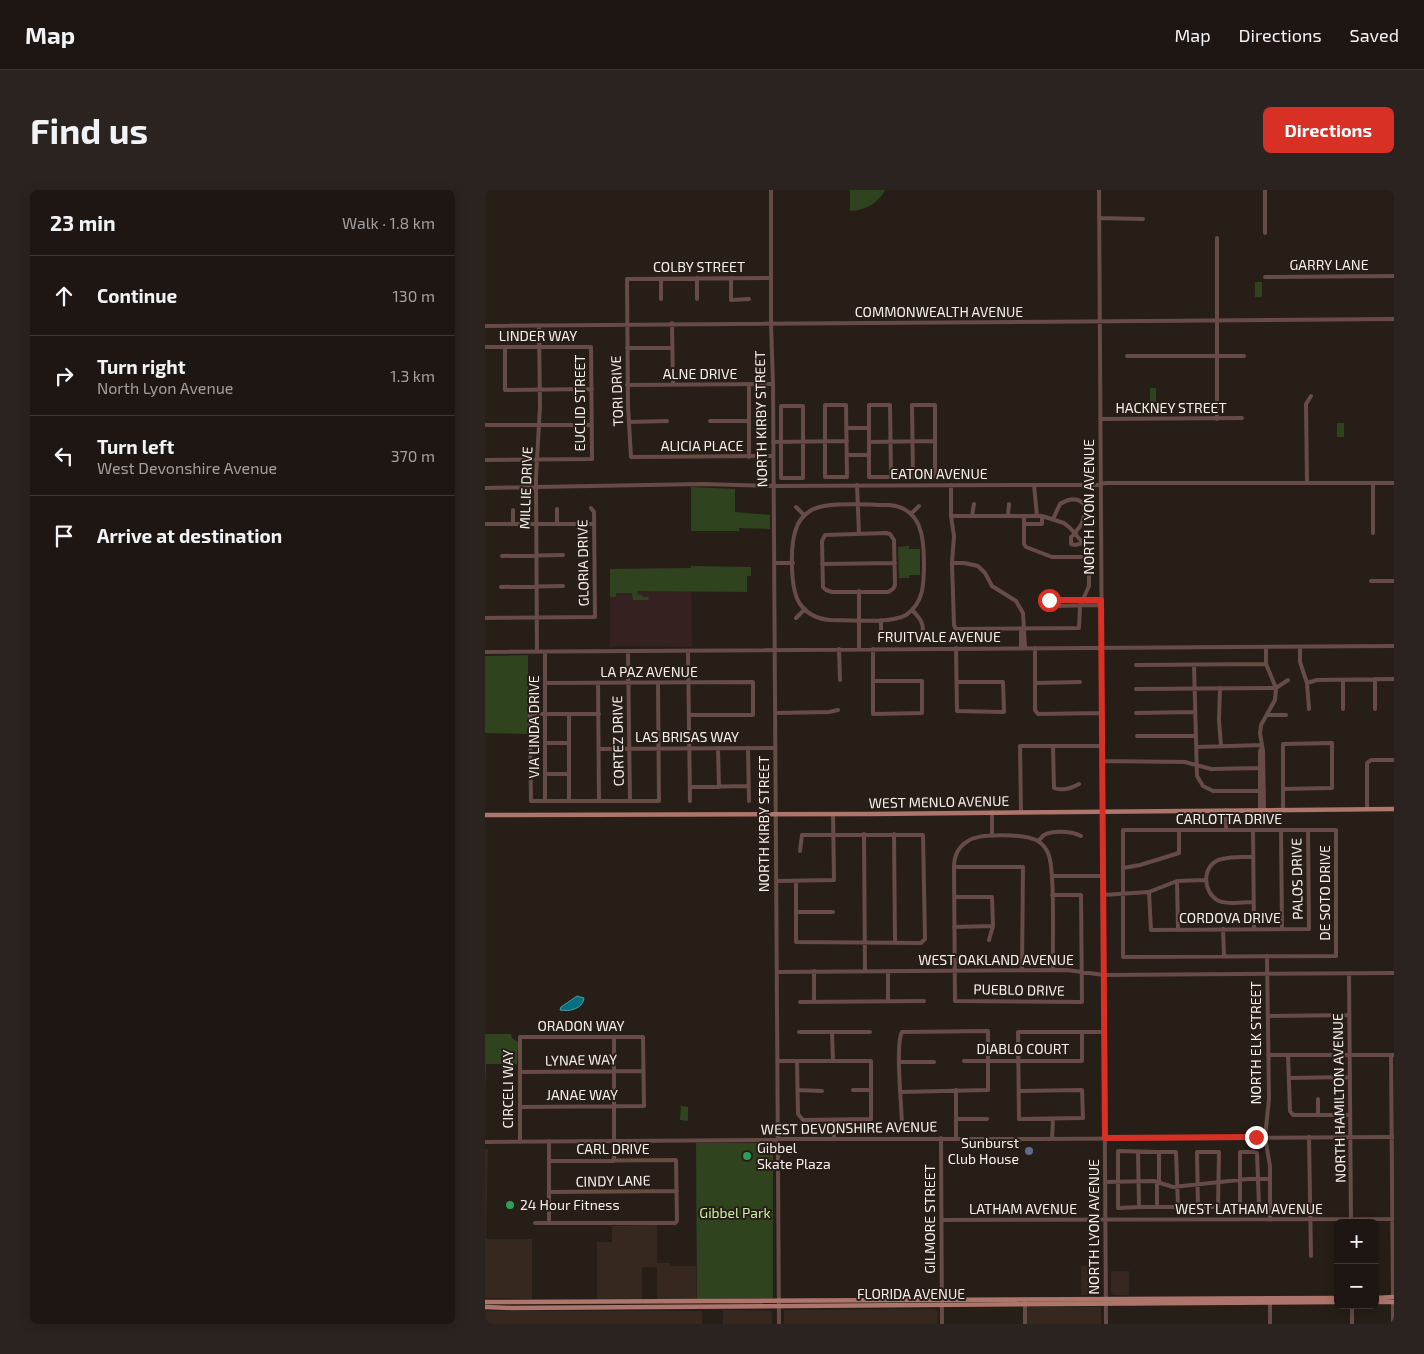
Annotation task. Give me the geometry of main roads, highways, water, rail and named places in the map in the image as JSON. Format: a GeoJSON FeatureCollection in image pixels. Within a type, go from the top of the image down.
{"type":"FeatureCollection","features":[{"type":"Feature","properties":{"kind":"main road","name":"WEST MENLO AVENUE"},"geometry":{"type":"LineString","coordinates":[[485,815],[1394,809]]}},
{"type":"Feature","properties":{"kind":"main road","name":"FLORIDA AVENUE"},"geometry":{"type":"LineString","coordinates":[[1106,1302],[1172,1304],[1334,1298]]}},
{"type":"Feature","properties":{"kind":"main road"},"geometry":{"type":"LineString","coordinates":[[1379,1298],[1393,1300]]}},
{"type":"Feature","properties":{"kind":"main road"},"geometry":{"type":"LineString","coordinates":[[1172,1304],[1212,1301],[1215,1299]]}},
{"type":"Feature","properties":{"kind":"main road","name":"FLORIDA AVENUE"},"geometry":{"type":"LineString","coordinates":[[485,1302],[693,1302],[848,1306],[1215,1299],[1334,1302]]}},
{"type":"Feature","properties":{"kind":"main road"},"geometry":{"type":"LineString","coordinates":[[848,1306],[857,1303],[883,1302],[888,1300]]}},
{"type":"Feature","properties":{"kind":"main road","name":"FLORIDA AVENUE"},"geometry":{"type":"LineString","coordinates":[[485,1307],[676,1307],[888,1300],[942,1303]]}},
{"type":"Feature","properties":{"kind":"main road"},"geometry":{"type":"LineString","coordinates":[[1379,1302],[1393,1300]]}},
{"type":"Feature","properties":{"kind":"main road"},"geometry":{"type":"LineString","coordinates":[[817,1306],[846,1304],[853,1301]]}},
{"type":"Feature","properties":{"kind":"main road"},"geometry":{"type":"LineString","coordinates":[[645,1307],[649,1305],[666,1305],[667,1302]]}},
{"type":"Feature","properties":{"kind":"main road"},"geometry":{"type":"LineString","coordinates":[[676,1307],[693,1302]]}},
{"type":"Feature","properties":{"kind":"water"},"geometry":{"type":"Polygon","coordinates":[[[577,996],[584,998],[581,1005],[567,1011],[560,1010],[561,1007],[577,996]]]}},
{"type":"Feature","properties":{"kind":"place","name":"Sunburst Club House"},"geometry":{"type":"Point","coordinates":[1029,1151]}},
{"type":"Feature","properties":{"kind":"place","name":"Gibbel Skate Plaza"},"geometry":{"type":"Point","coordinates":[747,1156]}},
{"type":"Feature","properties":{"kind":"place","name":"24 Hour Fitness"},"geometry":{"type":"Point","coordinates":[510,1205]}},
{"type":"Feature","properties":{"kind":"park label","name":"Gibbel Park"},"geometry":{"type":"Point","coordinates":[735,1213]}}]}
